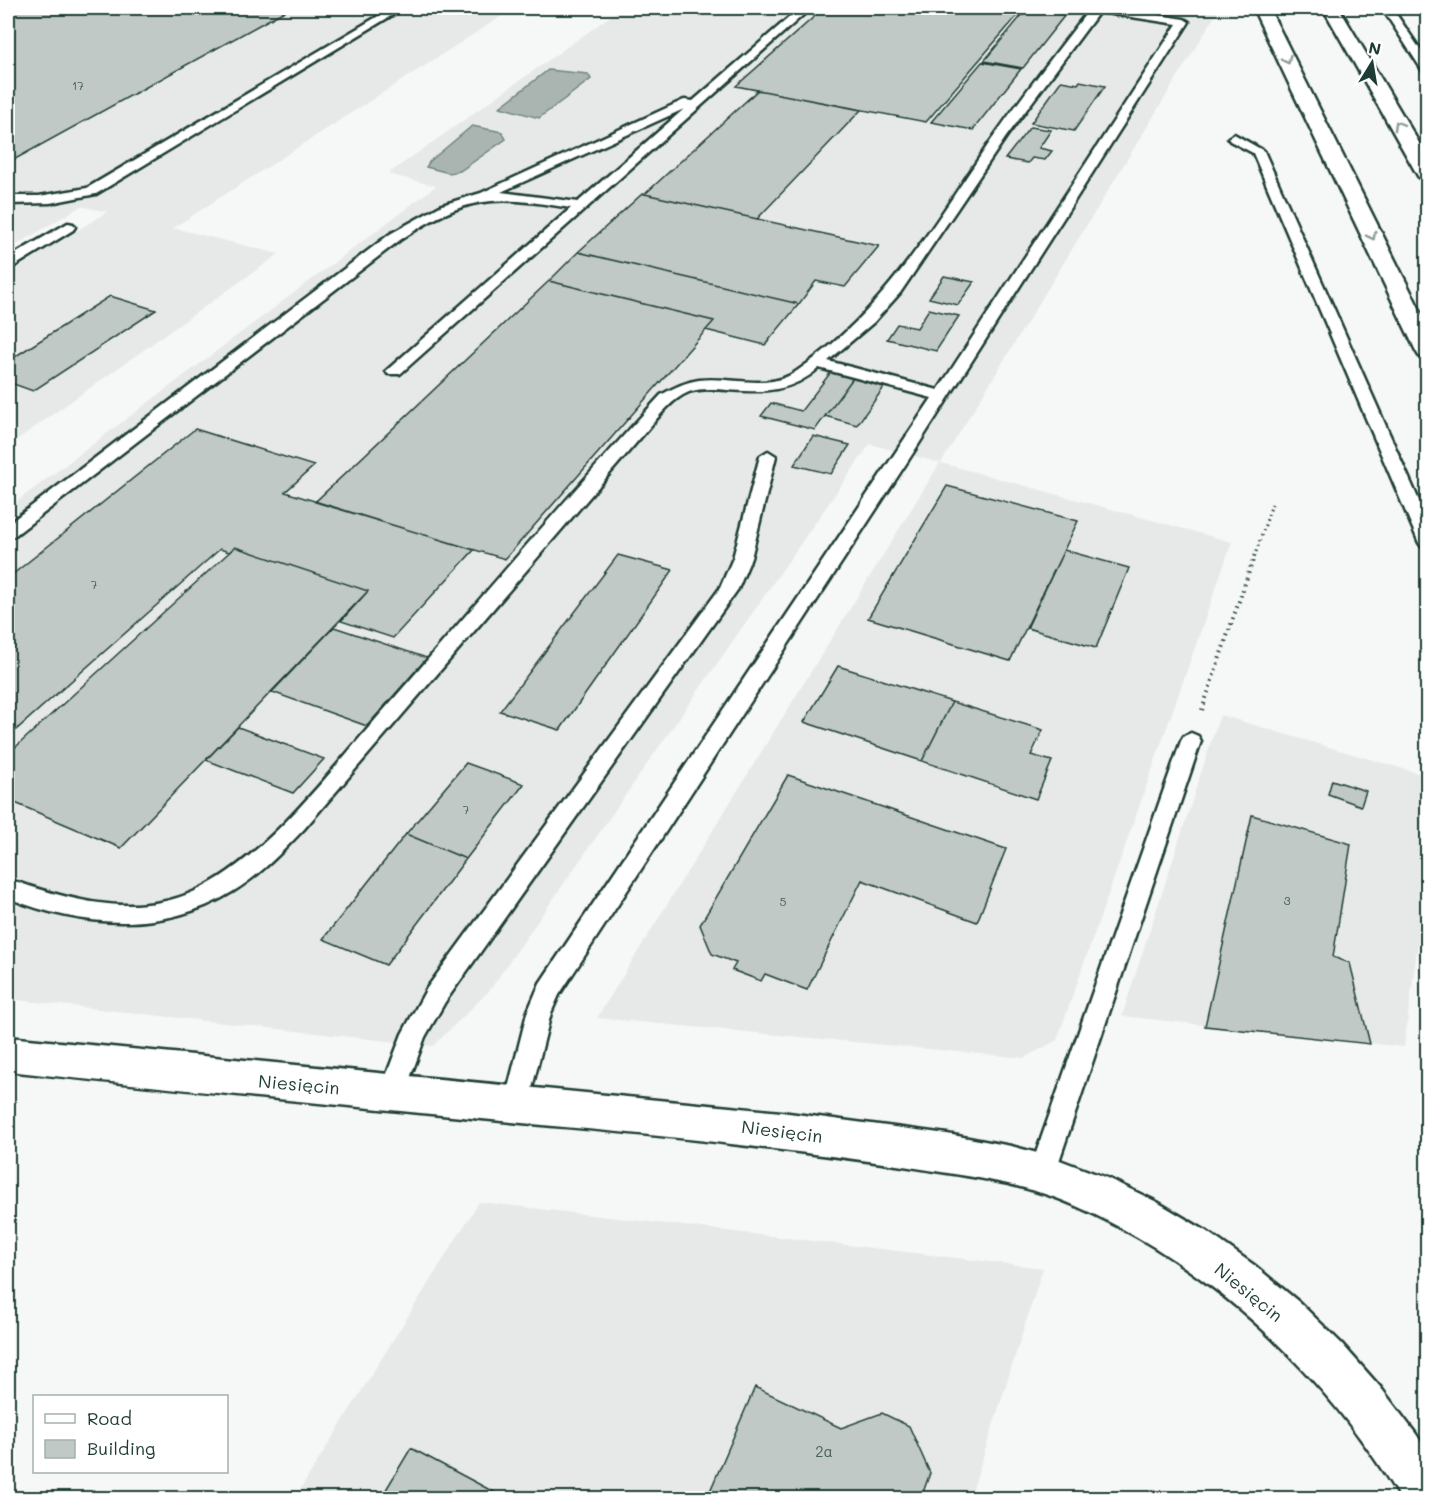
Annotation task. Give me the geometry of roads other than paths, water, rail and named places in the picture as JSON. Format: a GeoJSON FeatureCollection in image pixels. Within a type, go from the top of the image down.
{"type":"FeatureCollection","features":[{"type":"Feature","properties":{"kind":"main road"},"geometry":{"type":"LineString","coordinates":[[1261,8],[1428,351]]}},
{"type":"Feature","properties":{"kind":"main road"},"geometry":{"type":"LineString","coordinates":[[1331,8],[1428,176]]}},
{"type":"Feature","properties":{"kind":"main road","name":"Niesięcin"},"geometry":{"type":"LineString","coordinates":[[8,1054],[638,1114],[866,1140],[979,1158],[1042,1173],[1090,1191],[1142,1216],[1233,1276],[1283,1317],[1332,1369],[1377,1423],[1427,1498]]}},
{"type":"Feature","properties":{"kind":"lane"},"geometry":{"type":"LineString","coordinates":[[8,200],[26,202],[57,200],[91,191],[399,8]]}},
{"type":"Feature","properties":{"kind":"lane"},"geometry":{"type":"LineString","coordinates":[[394,371],[806,8]]}},
{"type":"Feature","properties":{"kind":"lane"},"geometry":{"type":"LineString","coordinates":[[8,888],[43,902],[68,908],[122,913],[176,907],[222,887],[260,857],[313,804],[668,398],[680,389],[694,384],[756,389],[774,387],[795,379],[869,319],[891,296],[1000,135],[1093,8],[1184,22],[942,396],[549,990],[539,1013],[517,1104]]}},
{"type":"Feature","properties":{"kind":"lane"},"geometry":{"type":"LineString","coordinates":[[1387,8],[1428,71]]}},
{"type":"Feature","properties":{"kind":"lane"},"geometry":{"type":"LineString","coordinates":[[8,532],[395,237],[432,215],[481,196],[709,93]]}},
{"type":"Feature","properties":{"kind":"lane"},"geometry":{"type":"LineString","coordinates":[[1234,138],[1258,151],[1428,543]]}},
{"type":"Feature","properties":{"kind":"lane"},"geometry":{"type":"LineString","coordinates":[[481,196],[533,199],[581,206]]}},
{"type":"Feature","properties":{"kind":"lane"},"geometry":{"type":"LineString","coordinates":[[8,264],[68,227]]}},
{"type":"Feature","properties":{"kind":"lane"},"geometry":{"type":"LineString","coordinates":[[817,363],[942,396]]}},
{"type":"Feature","properties":{"kind":"lane"},"geometry":{"type":"LineString","coordinates":[[393,1092],[414,1034],[436,996],[729,589],[742,558],[768,456]]}},
{"type":"Feature","properties":{"kind":"lane"},"geometry":{"type":"LineString","coordinates":[[1042,1173],[1191,741]]}}]}
